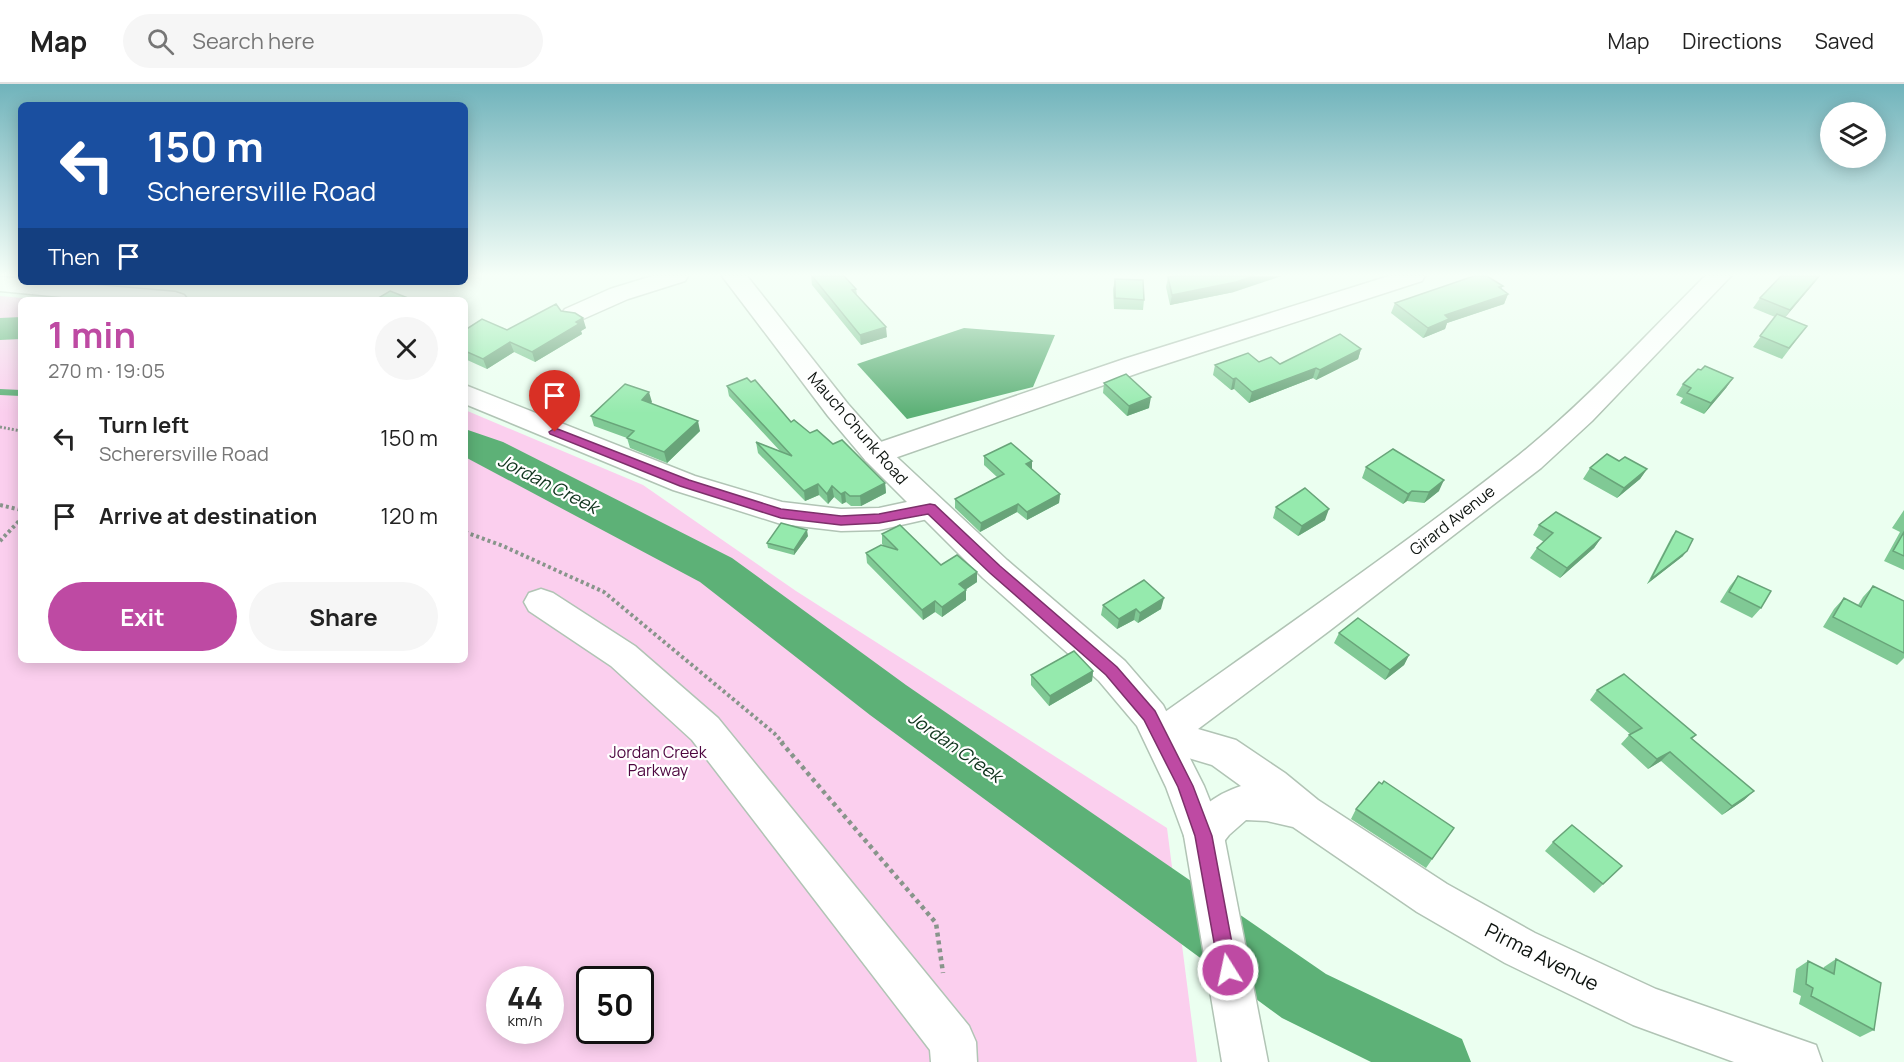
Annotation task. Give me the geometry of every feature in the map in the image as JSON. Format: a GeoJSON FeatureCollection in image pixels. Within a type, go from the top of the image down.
{"type":"FeatureCollection","features":[{"type":"Feature","properties":{"kind":"street","name":"Mauch Chunk Road"},"geometry":{"type":"LineString","coordinates":[[769,322],[838,410],[876,454],[995,569],[1112,671],[1138,700],[1161,735],[1185,786],[1204,836],[1244,1061]]}},
{"type":"Feature","properties":{"kind":"street"},"geometry":{"type":"LineString","coordinates":[[876,454],[1134,365],[1270,322]]}},
{"type":"Feature","properties":{"kind":"street","name":"Girard Avenue"},"geometry":{"type":"LineString","coordinates":[[1161,735],[1317,622],[1530,461],[1582,415],[1674,322]]}},
{"type":"Feature","properties":{"kind":"street"},"geometry":{"type":"LineString","coordinates":[[468,395],[684,483],[781,513],[841,520],[879,519],[930,508]]}},
{"type":"Feature","properties":{"kind":"street"},"geometry":{"type":"LineString","coordinates":[[541,602],[623,656],[705,729],[953,1042],[954,1062]]}},
{"type":"Feature","properties":{"kind":"street","name":"Pirma Avenue"},"geometry":{"type":"LineString","coordinates":[[1161,735],[1223,752],[1271,785],[1304,813],[1432,898],[1520,948],[1648,1008],[1799,1062]]}},
{"type":"Feature","properties":{"kind":"street","name":"Pirma Avenue"},"geometry":{"type":"LineString","coordinates":[[1204,836],[1217,816],[1232,805],[1251,802],[1270,803],[1304,813]]}},
{"type":"Feature","properties":{"kind":"path"},"geometry":{"type":"LineString","coordinates":[[0,427],[18,430]]}},
{"type":"Feature","properties":{"kind":"path"},"geometry":{"type":"LineString","coordinates":[[0,504],[18,509]]}},
{"type":"Feature","properties":{"kind":"path"},"geometry":{"type":"LineString","coordinates":[[0,541],[18,522]]}},
{"type":"Feature","properties":{"kind":"green space","name":"Jordan Creek Parkway"},"geometry":{"type":"Polygon","coordinates":[[[0,322],[18,322],[18,663],[468,663],[468,411],[643,485],[796,591],[1167,828],[1197,1062],[0,1062],[0,322]]]}},
{"type":"Feature","properties":{"kind":"shaded area"},"geometry":{"type":"Polygon","coordinates":[[[964,328],[1055,335],[1033,387],[907,419],[857,364],[964,328]]]}},
{"type":"Feature","properties":{"kind":"building"},"geometry":{"type":"Polygon","coordinates":[[[478,322],[488,322],[507,330],[523,322],[577,322],[579,324],[532,352],[510,342],[483,359],[468,352],[468,328],[478,322]]]}},
{"type":"Feature","properties":{"kind":"building"},"geometry":{"type":"Polygon","coordinates":[[[849,322],[881,322],[886,327],[860,335],[849,322]]]}},
{"type":"Feature","properties":{"kind":"building"},"geometry":{"type":"Polygon","coordinates":[[[1420,322],[1443,322],[1428,328],[1420,322]]]}},
{"type":"Feature","properties":{"kind":"building"},"geometry":{"type":"Polygon","coordinates":[[[1771,322],[1796,322],[1807,326],[1789,348],[1760,336],[1771,322]]]}},
{"type":"Feature","properties":{"kind":"building"},"geometry":{"type":"Polygon","coordinates":[[[1340,334],[1361,349],[1320,370],[1316,368],[1252,392],[1236,378],[1233,379],[1215,365],[1248,353],[1259,362],[1271,357],[1280,364],[1340,334]]]}},
{"type":"Feature","properties":{"kind":"building"},"geometry":{"type":"Polygon","coordinates":[[[1705,366],[1733,378],[1711,403],[1687,393],[1691,388],[1683,384],[1698,369],[1701,370],[1705,366]]]}},
{"type":"Feature","properties":{"kind":"building"},"geometry":{"type":"Polygon","coordinates":[[[1126,374],[1151,397],[1129,406],[1104,383],[1126,374]]]}},
{"type":"Feature","properties":{"kind":"building"},"geometry":{"type":"Polygon","coordinates":[[[747,378],[751,382],[755,380],[791,422],[794,420],[810,433],[817,430],[833,444],[842,440],[885,483],[860,496],[850,496],[845,492],[841,494],[832,486],[827,494],[818,484],[804,491],[756,442],[792,456],[727,386],[747,378]]]}},
{"type":"Feature","properties":{"kind":"building"},"geometry":{"type":"Polygon","coordinates":[[[625,384],[649,392],[642,400],[698,421],[664,452],[627,438],[634,431],[591,416],[625,384]]]}},
{"type":"Feature","properties":{"kind":"building"},"geometry":{"type":"Polygon","coordinates":[[[1011,443],[1032,461],[1026,464],[1060,494],[1027,512],[1018,504],[981,523],[955,499],[1004,474],[984,456],[1011,443]]]}},
{"type":"Feature","properties":{"kind":"building"},"geometry":{"type":"Polygon","coordinates":[[[1393,449],[1444,480],[1429,492],[1412,491],[1408,494],[1366,467],[1393,449]]]}},
{"type":"Feature","properties":{"kind":"building"},"geometry":{"type":"Polygon","coordinates":[[[1607,454],[1619,461],[1625,457],[1647,469],[1624,488],[1590,468],[1607,454]]]}},
{"type":"Feature","properties":{"kind":"building"},"geometry":{"type":"Polygon","coordinates":[[[1305,488],[1329,509],[1302,526],[1276,507],[1305,488]]]}},
{"type":"Feature","properties":{"kind":"building"},"geometry":{"type":"Polygon","coordinates":[[[1556,512],[1601,538],[1567,568],[1537,548],[1553,533],[1539,525],[1556,512]]]}},
{"type":"Feature","properties":{"kind":"building"},"geometry":{"type":"Polygon","coordinates":[[[781,523],[807,530],[794,550],[767,543],[781,523]]]}},
{"type":"Feature","properties":{"kind":"building"},"geometry":{"type":"Polygon","coordinates":[[[900,525],[941,565],[957,555],[977,572],[959,584],[966,590],[942,607],[935,601],[922,610],[866,553],[881,545],[898,550],[882,534],[900,525]]]}},
{"type":"Feature","properties":{"kind":"building"},"geometry":{"type":"Polygon","coordinates":[[[1676,531],[1693,539],[1687,551],[1651,579],[1676,531]]]}},
{"type":"Feature","properties":{"kind":"building"},"geometry":{"type":"Polygon","coordinates":[[[1904,532],[1904,556],[1893,551],[1904,532]]]}},
{"type":"Feature","properties":{"kind":"building"},"geometry":{"type":"Polygon","coordinates":[[[1738,576],[1771,591],[1761,608],[1729,592],[1738,576]]]}},
{"type":"Feature","properties":{"kind":"building"},"geometry":{"type":"Polygon","coordinates":[[[1144,580],[1164,598],[1140,613],[1136,609],[1119,619],[1103,605],[1144,580]]]}},
{"type":"Feature","properties":{"kind":"building"},"geometry":{"type":"Polygon","coordinates":[[[1873,586],[1904,601],[1904,653],[1833,617],[1844,598],[1861,607],[1873,586]]]}},
{"type":"Feature","properties":{"kind":"building"},"geometry":{"type":"Polygon","coordinates":[[[1358,618],[1409,655],[1390,670],[1339,633],[1358,618]]]}},
{"type":"Feature","properties":{"kind":"building"},"geometry":{"type":"Polygon","coordinates":[[[1074,651],[1093,671],[1050,696],[1031,675],[1074,651]]]}},
{"type":"Feature","properties":{"kind":"building"},"geometry":{"type":"Polygon","coordinates":[[[1624,674],[1696,735],[1691,738],[1754,791],[1732,806],[1670,752],[1657,759],[1629,735],[1642,728],[1597,690],[1624,674]]]}},
{"type":"Feature","properties":{"kind":"building"},"geometry":{"type":"Polygon","coordinates":[[[1384,781],[1454,828],[1432,859],[1356,809],[1379,782],[1382,784],[1384,781]]]}},
{"type":"Feature","properties":{"kind":"building"},"geometry":{"type":"Polygon","coordinates":[[[1572,825],[1622,866],[1603,884],[1553,842],[1572,825]]]}},
{"type":"Feature","properties":{"kind":"building"},"geometry":{"type":"Polygon","coordinates":[[[1836,959],[1881,983],[1874,1030],[1811,996],[1813,988],[1806,984],[1808,961],[1834,974],[1836,959]]]}},
{"type":"Feature","properties":{"kind":"waterway","name":"Jordan Creek"},"geometry":{"type":"LineString","coordinates":[[0,329],[18,328]]}},
{"type":"Feature","properties":{"kind":"waterway"},"geometry":{"type":"LineString","coordinates":[[0,392],[18,393]]}},
{"type":"Feature","properties":{"kind":"waterway","name":"Jordan Creek"},"geometry":{"type":"LineString","coordinates":[[468,443],[716,570],[888,700],[1304,996],[1439,1062]]}},
{"type":"Feature","properties":{"kind":"route"},"geometry":{"type":"LineString","coordinates":[[555,432],[684,483],[781,513],[811,519],[879,519],[930,508],[995,569],[1112,671],[1150,716],[1185,786],[1204,836],[1228,970]]}}]}
